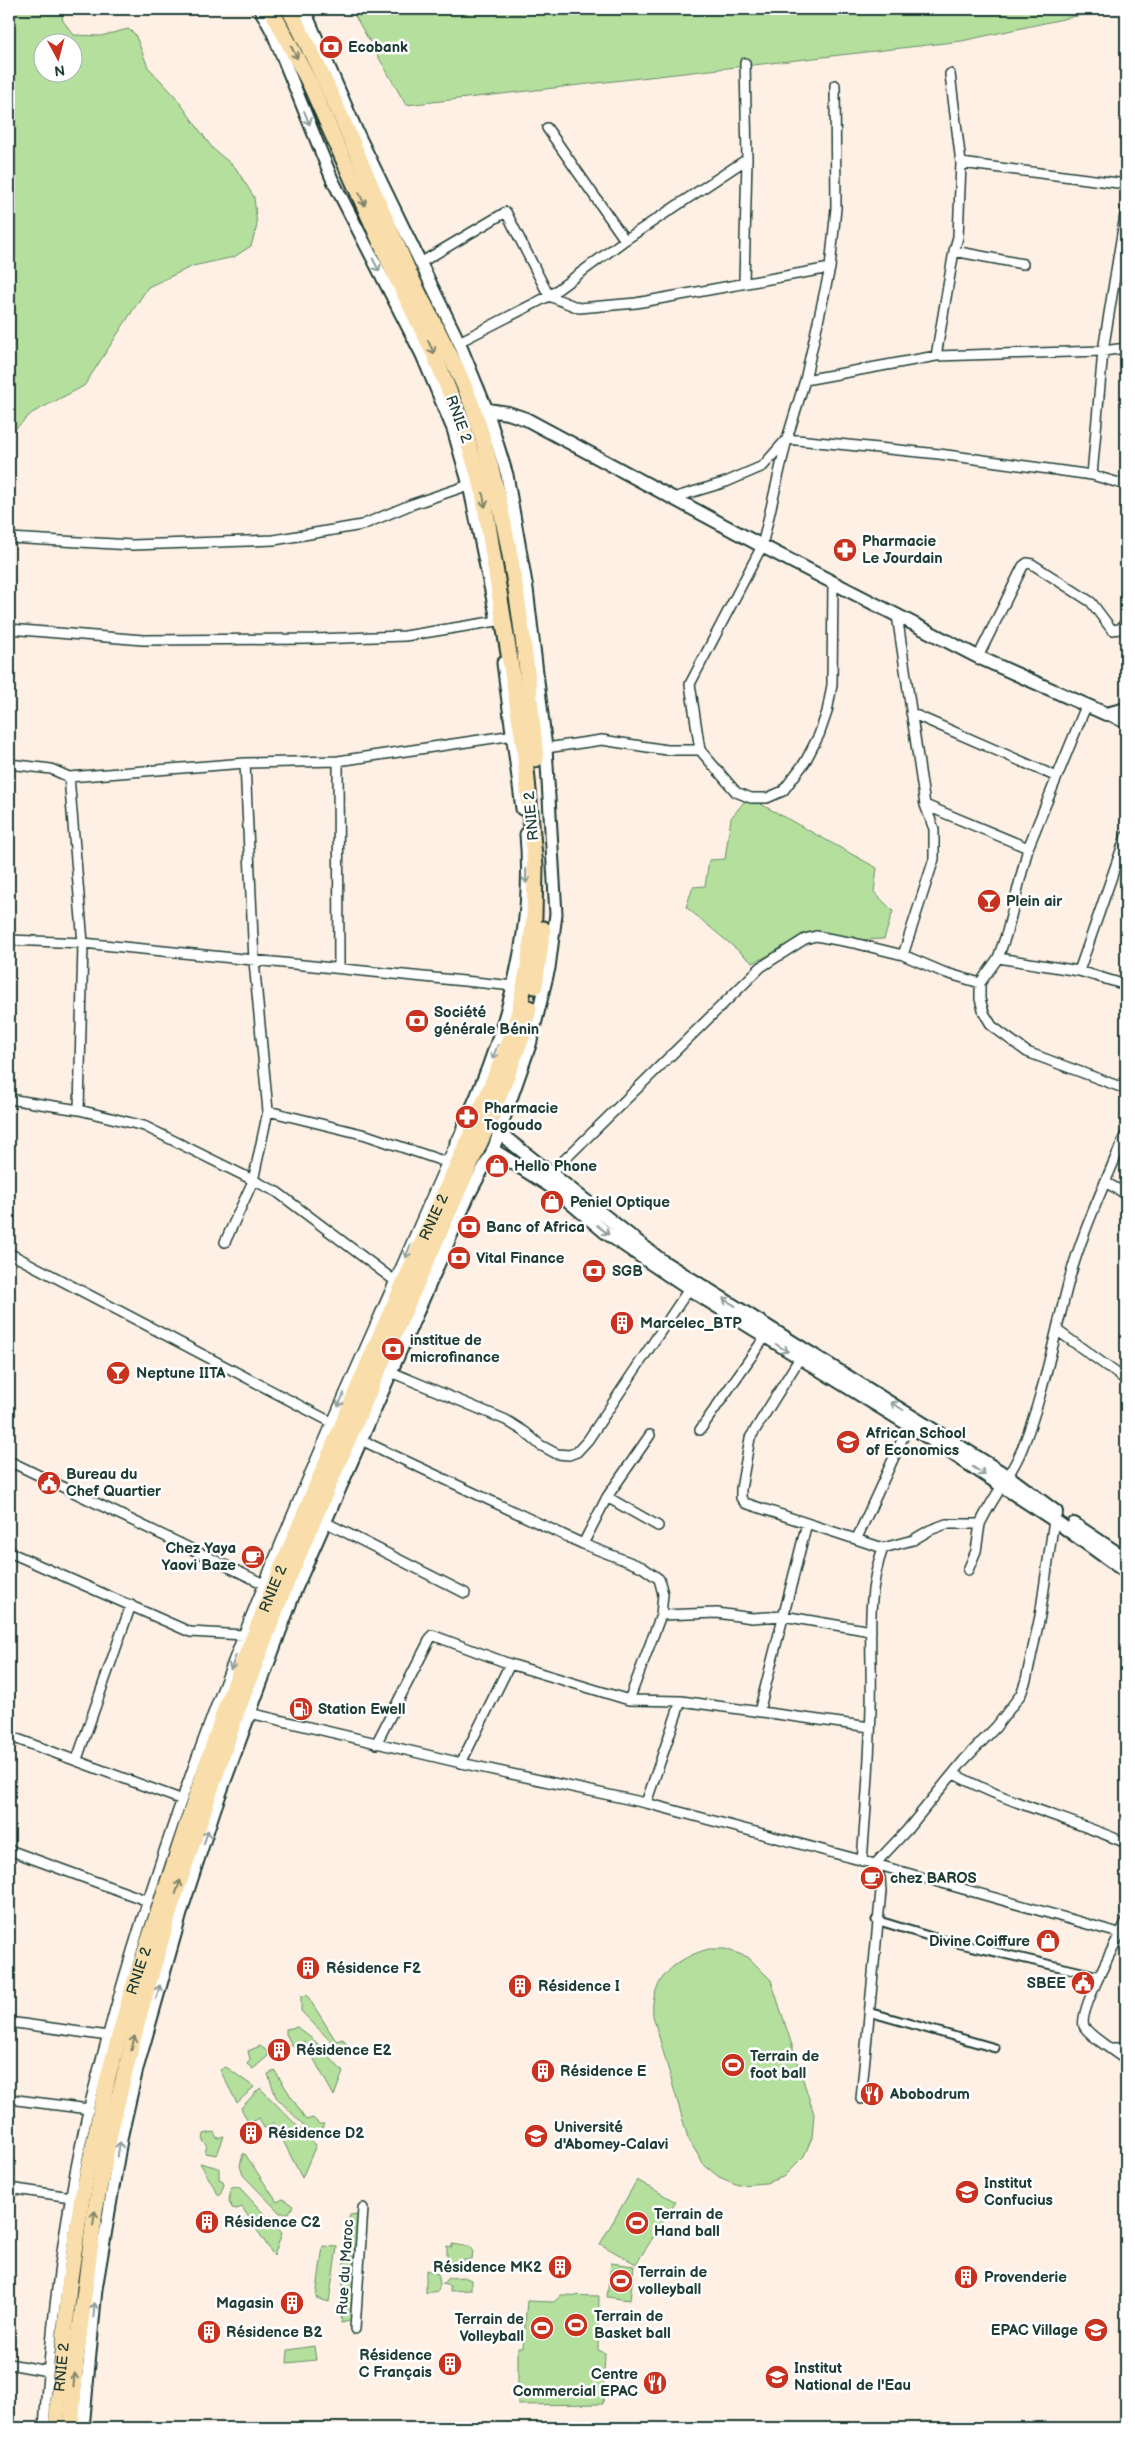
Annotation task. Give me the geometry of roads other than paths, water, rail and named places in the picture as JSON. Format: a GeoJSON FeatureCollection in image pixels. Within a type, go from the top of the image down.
{"type":"FeatureCollection","features":[{"type":"Feature","properties":{"kind":"highway","name":"RNIE 2"},"geometry":{"type":"LineString","coordinates":[[71,2428],[76,2361],[95,2210],[112,2124],[140,2013],[171,1907],[244,1711],[284,1589],[480,1129],[518,1015],[528,968],[534,916],[535,867],[524,747],[511,656],[482,487],[462,423],[434,354],[396,277],[314,94],[271,9]]}},
{"type":"Feature","properties":{"kind":"highway","name":"RNIE 2"},"geometry":{"type":"LineString","coordinates":[[290,9],[362,161],[407,270],[481,412],[525,652],[544,852],[545,899],[539,964],[523,1035],[480,1129]]}},
{"type":"Feature","properties":{"kind":"highway","name":"RNIE 2"},"geometry":{"type":"LineString","coordinates":[[56,2428],[68,2295],[81,2203],[108,2077],[129,2000],[192,1802],[268,1586],[378,1338],[474,1145]]}},
{"type":"Feature","properties":{"kind":"main road"},"geometry":{"type":"LineString","coordinates":[[481,412],[508,413],[526,419],[762,546],[978,657],[1106,714],[1126,709]]}},
{"type":"Feature","properties":{"kind":"main road"},"geometry":{"type":"LineString","coordinates":[[480,1129],[550,1174],[662,1261],[803,1354],[911,1420],[1126,1559]]}},
{"type":"Feature","properties":{"kind":"main road"},"geometry":{"type":"LineString","coordinates":[[474,1145],[553,1188],[605,1232],[689,1289],[765,1337],[803,1354]]}},
{"type":"Feature","properties":{"kind":"main road"},"geometry":{"type":"LineString","coordinates":[[1005,1481],[1054,1520],[1126,1572]]}},
{"type":"Feature","properties":{"kind":"street"},"geometry":{"type":"LineString","coordinates":[[83,2428],[96,2290],[122,2134],[140,2061],[184,1903],[244,1711],[469,1194],[474,1145],[480,1129],[498,1045],[514,986],[525,904],[526,838],[514,735],[497,620],[469,485],[453,429],[422,355],[332,179],[272,30],[260,9]]}},
{"type":"Feature","properties":{"kind":"street"},"geometry":{"type":"LineString","coordinates":[[304,9],[358,134],[459,342],[481,412],[507,475],[527,589],[546,748],[556,914],[549,968],[530,1045],[480,1129]]}},
{"type":"Feature","properties":{"kind":"street"},"geometry":{"type":"LineString","coordinates":[[744,282],[747,159],[745,62]]}},
{"type":"Feature","properties":{"kind":"street"},"geometry":{"type":"LineString","coordinates":[[936,356],[958,237],[961,163],[950,74]]}},
{"type":"Feature","properties":{"kind":"street"},"geometry":{"type":"LineString","coordinates":[[833,582],[832,685],[827,712],[805,762],[783,791],[767,798],[751,798],[736,792],[700,750],[690,684],[762,546],[787,439],[806,380],[830,268],[836,208],[835,85]]}},
{"type":"Feature","properties":{"kind":"street"},"geometry":{"type":"LineString","coordinates":[[547,128],[625,240]]}},
{"type":"Feature","properties":{"kind":"street"},"geometry":{"type":"LineString","coordinates":[[459,342],[549,296],[625,240],[747,159]]}},
{"type":"Feature","properties":{"kind":"street"},"geometry":{"type":"LineString","coordinates":[[961,163],[1126,184]]}},
{"type":"Feature","properties":{"kind":"street"},"geometry":{"type":"LineString","coordinates":[[1092,475],[1104,352],[1126,209]]}},
{"type":"Feature","properties":{"kind":"street"},"geometry":{"type":"LineString","coordinates":[[420,263],[506,212],[549,296],[579,308],[655,300],[744,282],[830,268]]}},
{"type":"Feature","properties":{"kind":"street"},"geometry":{"type":"LineString","coordinates":[[954,251],[1023,264]]}},
{"type":"Feature","properties":{"kind":"street"},"geometry":{"type":"LineString","coordinates":[[806,380],[936,356],[1104,352],[1126,348]]}},
{"type":"Feature","properties":{"kind":"street"},"geometry":{"type":"LineString","coordinates":[[462,423],[481,412]]}},
{"type":"Feature","properties":{"kind":"street"},"geometry":{"type":"LineString","coordinates":[[787,439],[939,454],[1092,475],[1126,485]]}},
{"type":"Feature","properties":{"kind":"street"},"geometry":{"type":"LineString","coordinates":[[673,498],[726,482],[763,466],[787,439]]}},
{"type":"Feature","properties":{"kind":"street"},"geometry":{"type":"LineString","coordinates":[[9,538],[132,545],[274,540],[362,525],[410,505],[469,485]]}},
{"type":"Feature","properties":{"kind":"street"},"geometry":{"type":"LineString","coordinates":[[978,657],[1023,566],[1027,563],[1032,564],[1091,602],[1112,630],[1120,629],[1126,622]]}},
{"type":"Feature","properties":{"kind":"street"},"geometry":{"type":"LineString","coordinates":[[897,615],[925,805],[934,829],[934,860],[903,955]]}},
{"type":"Feature","properties":{"kind":"street"},"geometry":{"type":"LineString","coordinates":[[9,629],[143,640],[314,639],[405,636],[497,620]]}},
{"type":"Feature","properties":{"kind":"street"},"geometry":{"type":"LineString","coordinates":[[1086,706],[1028,848],[1007,932],[998,958],[980,983],[980,998],[984,1013],[992,1026],[1027,1052],[1126,1089]]}},
{"type":"Feature","properties":{"kind":"street"},"geometry":{"type":"LineString","coordinates":[[911,713],[1057,777]]}},
{"type":"Feature","properties":{"kind":"street"},"geometry":{"type":"LineString","coordinates":[[1106,714],[1126,724]]}},
{"type":"Feature","properties":{"kind":"street"},"geometry":{"type":"LineString","coordinates":[[9,764],[51,769],[69,777],[245,763],[338,761],[514,735]]}},
{"type":"Feature","properties":{"kind":"street"},"geometry":{"type":"LineString","coordinates":[[546,748],[602,740],[667,750],[700,750]]}},
{"type":"Feature","properties":{"kind":"street"},"geometry":{"type":"LineString","coordinates":[[338,761],[340,968]]}},
{"type":"Feature","properties":{"kind":"street"},"geometry":{"type":"LineString","coordinates":[[225,1242],[253,1181],[268,1111],[254,961],[245,763]]}},
{"type":"Feature","properties":{"kind":"street"},"geometry":{"type":"LineString","coordinates":[[69,777],[83,943],[79,1110]]}},
{"type":"Feature","properties":{"kind":"street"},"geometry":{"type":"LineString","coordinates":[[925,805],[1028,848]]}},
{"type":"Feature","properties":{"kind":"street"},"geometry":{"type":"LineString","coordinates":[[1079,971],[1126,836]]}},
{"type":"Feature","properties":{"kind":"street"},"geometry":{"type":"LineString","coordinates":[[550,1174],[761,967],[804,939],[816,936],[903,955],[943,972],[980,983]]}},
{"type":"Feature","properties":{"kind":"street"},"geometry":{"type":"LineString","coordinates":[[9,940],[83,943],[514,986]]}},
{"type":"Feature","properties":{"kind":"street"},"geometry":{"type":"LineString","coordinates":[[998,958],[1079,971],[1126,986]]}},
{"type":"Feature","properties":{"kind":"street"},"geometry":{"type":"LineString","coordinates":[[9,1099],[79,1110],[144,1126],[277,1192],[395,1281]]}},
{"type":"Feature","properties":{"kind":"street"},"geometry":{"type":"LineString","coordinates":[[268,1111],[366,1135],[446,1162]]}},
{"type":"Feature","properties":{"kind":"street"},"geometry":{"type":"LineString","coordinates":[[968,1570],[976,1551],[980,1524],[1005,1481],[1036,1410],[1077,1255],[1126,1133]]}},
{"type":"Feature","properties":{"kind":"street"},"geometry":{"type":"LineString","coordinates":[[44,2428],[48,2371],[58,2284],[71,2197],[89,2108],[130,1956],[180,1799],[244,1635],[268,1586],[331,1422],[446,1162],[474,1145]]}},
{"type":"Feature","properties":{"kind":"street"},"geometry":{"type":"LineString","coordinates":[[1105,1182],[1126,1194]]}},
{"type":"Feature","properties":{"kind":"street"},"geometry":{"type":"LineString","coordinates":[[9,1253],[331,1422]]}},
{"type":"Feature","properties":{"kind":"street"},"geometry":{"type":"LineString","coordinates":[[391,1372],[506,1420],[525,1432],[540,1446],[557,1454],[569,1455],[577,1452],[588,1440],[689,1289]]}},
{"type":"Feature","properties":{"kind":"street"},"geometry":{"type":"LineString","coordinates":[[1058,1332],[1126,1380]]}},
{"type":"Feature","properties":{"kind":"street"},"geometry":{"type":"LineString","coordinates":[[700,1430],[765,1337]]}},
{"type":"Feature","properties":{"kind":"street"},"geometry":{"type":"LineString","coordinates":[[803,1354],[750,1438],[741,1498],[750,1506],[884,1548],[912,1540],[946,1524],[980,1524]]}},
{"type":"Feature","properties":{"kind":"street"},"geometry":{"type":"LineString","coordinates":[[857,1538],[911,1420]]}},
{"type":"Feature","properties":{"kind":"street"},"geometry":{"type":"LineString","coordinates":[[583,1544],[607,1497],[650,1435]]}},
{"type":"Feature","properties":{"kind":"street"},"geometry":{"type":"LineString","coordinates":[[361,1440],[583,1544],[642,1567],[659,1579],[663,1594],[660,1615],[629,1700]]}},
{"type":"Feature","properties":{"kind":"street"},"geometry":{"type":"LineString","coordinates":[[9,1461],[268,1586]]}},
{"type":"Feature","properties":{"kind":"street"},"geometry":{"type":"LineString","coordinates":[[607,1497],[658,1526]]}},
{"type":"Feature","properties":{"kind":"street"},"geometry":{"type":"LineString","coordinates":[[875,1864],[954,1774],[964,1760],[996,1727],[1024,1687],[1040,1616],[1054,1520]]}},
{"type":"Feature","properties":{"kind":"street"},"geometry":{"type":"LineString","coordinates":[[326,1523],[465,1593]]}},
{"type":"Feature","properties":{"kind":"street"},"geometry":{"type":"LineString","coordinates":[[759,1712],[807,1523]]}},
{"type":"Feature","properties":{"kind":"street"},"geometry":{"type":"LineString","coordinates":[[862,1861],[870,1727],[870,1600],[876,1568],[884,1548]]}},
{"type":"Feature","properties":{"kind":"street"},"geometry":{"type":"LineString","coordinates":[[9,1552],[190,1632],[244,1635]]}},
{"type":"Feature","properties":{"kind":"street"},"geometry":{"type":"LineString","coordinates":[[77,1759],[131,1605]]}},
{"type":"Feature","properties":{"kind":"street"},"geometry":{"type":"LineString","coordinates":[[660,1615],[717,1613],[752,1618],[783,1616],[871,1631]]}},
{"type":"Feature","properties":{"kind":"street"},"geometry":{"type":"LineString","coordinates":[[376,1744],[432,1635],[510,1664],[629,1700],[681,1701],[870,1727]]}},
{"type":"Feature","properties":{"kind":"street"},"geometry":{"type":"LineString","coordinates":[[461,1763],[510,1664]]}},
{"type":"Feature","properties":{"kind":"street"},"geometry":{"type":"LineString","coordinates":[[646,1803],[681,1701]]}},
{"type":"Feature","properties":{"kind":"street"},"geometry":{"type":"LineString","coordinates":[[244,1711],[376,1744],[393,1746],[461,1763],[646,1803],[1124,1933]]}},
{"type":"Feature","properties":{"kind":"street"},"geometry":{"type":"LineString","coordinates":[[9,1736],[77,1759],[180,1799]]}},
{"type":"Feature","properties":{"kind":"street"},"geometry":{"type":"LineString","coordinates":[[954,1774],[1012,1802],[1078,1823],[1126,1843]]}},
{"type":"Feature","properties":{"kind":"street"},"geometry":{"type":"LineString","coordinates":[[9,1850],[148,1901]]}},
{"type":"Feature","properties":{"kind":"street"},"geometry":{"type":"LineString","coordinates":[[860,2099],[876,1920],[881,1890],[880,1878],[875,1864]]}},
{"type":"Feature","properties":{"kind":"street"},"geometry":{"type":"LineString","coordinates":[[876,1920],[935,1938],[1099,1976]]}},
{"type":"Feature","properties":{"kind":"street"},"geometry":{"type":"LineString","coordinates":[[1126,1922],[1124,1933],[1099,1976],[1083,2018],[1084,2026],[1126,2060]]}},
{"type":"Feature","properties":{"kind":"street"},"geometry":{"type":"LineString","coordinates":[[868,2012],[995,2048]]}},
{"type":"Feature","properties":{"kind":"street"},"geometry":{"type":"LineString","coordinates":[[9,2022],[108,2036]]}},
{"type":"Feature","properties":{"kind":"street"},"geometry":{"type":"LineString","coordinates":[[1112,2048],[1126,2048]]}},
{"type":"Feature","properties":{"kind":"street"},"geometry":{"type":"LineString","coordinates":[[9,2099],[89,2108]]}},
{"type":"Feature","properties":{"kind":"street"},"geometry":{"type":"LineString","coordinates":[[9,2188],[71,2197]]}},
{"type":"Feature","properties":{"kind":"street","name":"Rue du Maroc"},"geometry":{"type":"LineString","coordinates":[[355,2329],[363,2208]]}},
{"type":"Feature","properties":{"kind":"street"},"geometry":{"type":"LineString","coordinates":[[9,2364],[48,2371]]}},
{"type":"Feature","properties":{"kind":"place","name":"Ecobank"},"geometry":{"type":"Point","coordinates":[331,47]}},
{"type":"Feature","properties":{"kind":"place","name":"Pharmacie Le Jourdain"},"geometry":{"type":"Point","coordinates":[845,550]}},
{"type":"Feature","properties":{"kind":"place","name":"Plein air"},"geometry":{"type":"Point","coordinates":[989,901]}},
{"type":"Feature","properties":{"kind":"place","name":"Société générale Bénin"},"geometry":{"type":"Point","coordinates":[417,1021]}},
{"type":"Feature","properties":{"kind":"place","name":"Pharmacie Togoudo"},"geometry":{"type":"Point","coordinates":[467,1117]}},
{"type":"Feature","properties":{"kind":"place","name":"Hello Phone"},"geometry":{"type":"Point","coordinates":[497,1166]}},
{"type":"Feature","properties":{"kind":"place","name":"Peniel Optique"},"geometry":{"type":"Point","coordinates":[552,1202]}},
{"type":"Feature","properties":{"kind":"place","name":"Banc of Africa"},"geometry":{"type":"Point","coordinates":[469,1227]}},
{"type":"Feature","properties":{"kind":"place","name":"Vital Finance"},"geometry":{"type":"Point","coordinates":[459,1258]}},
{"type":"Feature","properties":{"kind":"place","name":"SGB"},"geometry":{"type":"Point","coordinates":[594,1271]}},
{"type":"Feature","properties":{"kind":"place","name":"Marcelec_BTP"},"geometry":{"type":"Point","coordinates":[622,1323]}},
{"type":"Feature","properties":{"kind":"place","name":"institue de microfinance"},"geometry":{"type":"Point","coordinates":[393,1349]}},
{"type":"Feature","properties":{"kind":"place","name":"Neptune IITA"},"geometry":{"type":"Point","coordinates":[118,1373]}},
{"type":"Feature","properties":{"kind":"place","name":"African School of Economics"},"geometry":{"type":"Point","coordinates":[848,1442]}},
{"type":"Feature","properties":{"kind":"place","name":"Bureau du Chef Quartier"},"geometry":{"type":"Point","coordinates":[49,1483]}},
{"type":"Feature","properties":{"kind":"place","name":"Chez Yaya Yaovi Baze"},"geometry":{"type":"Point","coordinates":[253,1557]}},
{"type":"Feature","properties":{"kind":"place","name":"Station Ewell"},"geometry":{"type":"Point","coordinates":[301,1709]}},
{"type":"Feature","properties":{"kind":"place","name":"chez BAROS"},"geometry":{"type":"Point","coordinates":[872,1878]}},
{"type":"Feature","properties":{"kind":"place","name":"Divine Coiffure"},"geometry":{"type":"Point","coordinates":[1048,1941]}},
{"type":"Feature","properties":{"kind":"place","name":"Résidence F2"},"geometry":{"type":"Point","coordinates":[308,1968]}},
{"type":"Feature","properties":{"kind":"place","name":"SBEE"},"geometry":{"type":"Point","coordinates":[1083,1983]}},
{"type":"Feature","properties":{"kind":"place","name":"Résidence I"},"geometry":{"type":"Point","coordinates":[520,1986]}},
{"type":"Feature","properties":{"kind":"place","name":"Résidence E2"},"geometry":{"type":"Point","coordinates":[279,2050]}},
{"type":"Feature","properties":{"kind":"place","name":"Terrain de foot ball"},"geometry":{"type":"Point","coordinates":[733,2065]}},
{"type":"Feature","properties":{"kind":"place","name":"Résidence E"},"geometry":{"type":"Point","coordinates":[543,2071]}},
{"type":"Feature","properties":{"kind":"place","name":"Abobodrum"},"geometry":{"type":"Point","coordinates":[872,2094]}},
{"type":"Feature","properties":{"kind":"place","name":"Résidence D2"},"geometry":{"type":"Point","coordinates":[251,2133]}},
{"type":"Feature","properties":{"kind":"place","name":"Université d'Abomey-Calavi"},"geometry":{"type":"Point","coordinates":[536,2136]}},
{"type":"Feature","properties":{"kind":"place","name":"Institut Confucius"},"geometry":{"type":"Point","coordinates":[967,2192]}},
{"type":"Feature","properties":{"kind":"place","name":"Résidence C2"},"geometry":{"type":"Point","coordinates":[207,2222]}},
{"type":"Feature","properties":{"kind":"place","name":"Terrain de Hand ball"},"geometry":{"type":"Point","coordinates":[637,2223]}},
{"type":"Feature","properties":{"kind":"place","name":"Résidence MK2"},"geometry":{"type":"Point","coordinates":[560,2267]}},
{"type":"Feature","properties":{"kind":"place","name":"Provenderie"},"geometry":{"type":"Point","coordinates":[966,2277]}},
{"type":"Feature","properties":{"kind":"place","name":"Terrain de volleyball"},"geometry":{"type":"Point","coordinates":[621,2281]}},
{"type":"Feature","properties":{"kind":"place","name":"Magasin"},"geometry":{"type":"Point","coordinates":[292,2303]}},
{"type":"Feature","properties":{"kind":"place","name":"Terrain de Basket ball"},"geometry":{"type":"Point","coordinates":[576,2325]}},
{"type":"Feature","properties":{"kind":"place","name":"Terrain de Volleyball"},"geometry":{"type":"Point","coordinates":[542,2328]}},
{"type":"Feature","properties":{"kind":"place","name":"EPAC Village"},"geometry":{"type":"Point","coordinates":[1096,2330]}},
{"type":"Feature","properties":{"kind":"place","name":"Résidence B2"},"geometry":{"type":"Point","coordinates":[209,2332]}},
{"type":"Feature","properties":{"kind":"place","name":"Résidence C Français"},"geometry":{"type":"Point","coordinates":[450,2364]}},
{"type":"Feature","properties":{"kind":"place","name":"Institut National de l'Eau"},"geometry":{"type":"Point","coordinates":[777,2377]}},
{"type":"Feature","properties":{"kind":"place","name":"Centre Commercial EPAC"},"geometry":{"type":"Point","coordinates":[655,2383]}}]}
